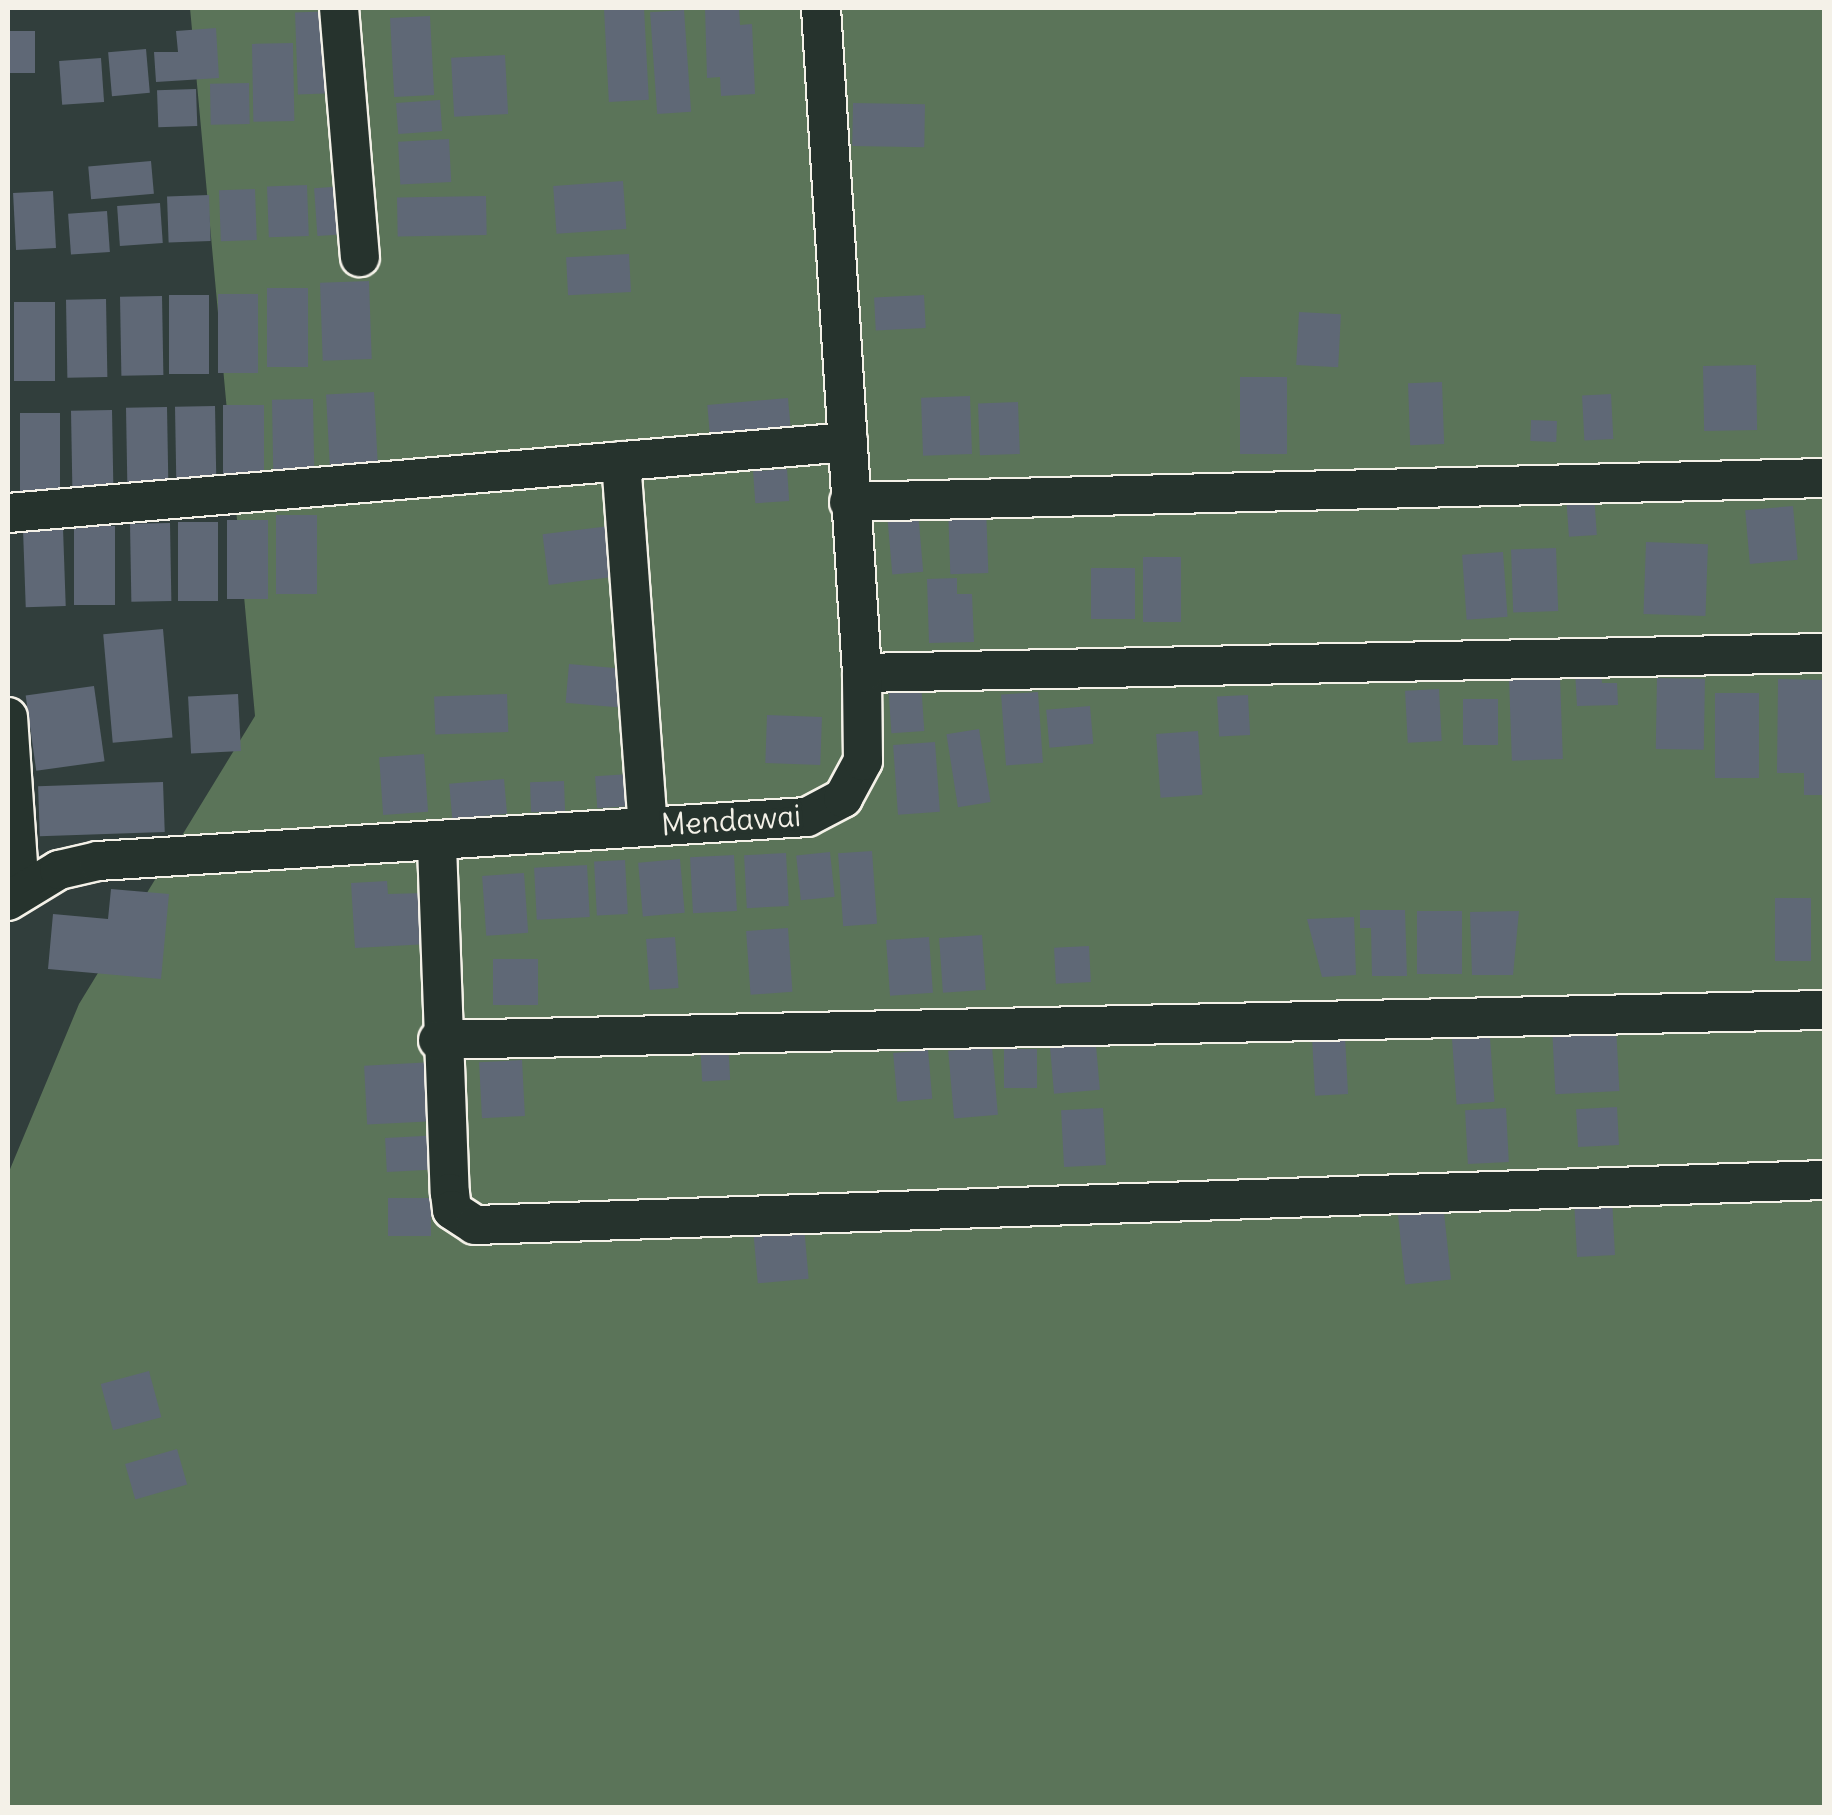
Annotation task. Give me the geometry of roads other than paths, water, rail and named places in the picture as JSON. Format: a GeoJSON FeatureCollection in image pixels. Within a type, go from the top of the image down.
{"type":"FeatureCollection","features":[{"type":"Feature","properties":{"kind":"street"},"geometry":{"type":"LineString","coordinates":[[339,8],[360,257]]}},
{"type":"Feature","properties":{"kind":"street","name":"Mendawai"},"geometry":{"type":"LineString","coordinates":[[14,897],[98,861],[437,846],[648,826],[807,817],[843,798],[863,761],[862,673],[822,8]]}},
{"type":"Feature","properties":{"kind":"street"},"geometry":{"type":"LineString","coordinates":[[8,513],[848,442]]}},
{"type":"Feature","properties":{"kind":"street"},"geometry":{"type":"LineString","coordinates":[[621,461],[648,826]]}},
{"type":"Feature","properties":{"kind":"street"},"geometry":{"type":"LineString","coordinates":[[849,502],[1824,478]]}},
{"type":"Feature","properties":{"kind":"street"},"geometry":{"type":"LineString","coordinates":[[862,673],[1824,652]]}},
{"type":"Feature","properties":{"kind":"street"},"geometry":{"type":"LineString","coordinates":[[8,716],[14,897]]}},
{"type":"Feature","properties":{"kind":"street"},"geometry":{"type":"LineString","coordinates":[[437,846],[438,1040],[452,1210],[475,1224],[1824,1180]]}},
{"type":"Feature","properties":{"kind":"street"},"geometry":{"type":"LineString","coordinates":[[438,1040],[1824,1010]]}}]}
